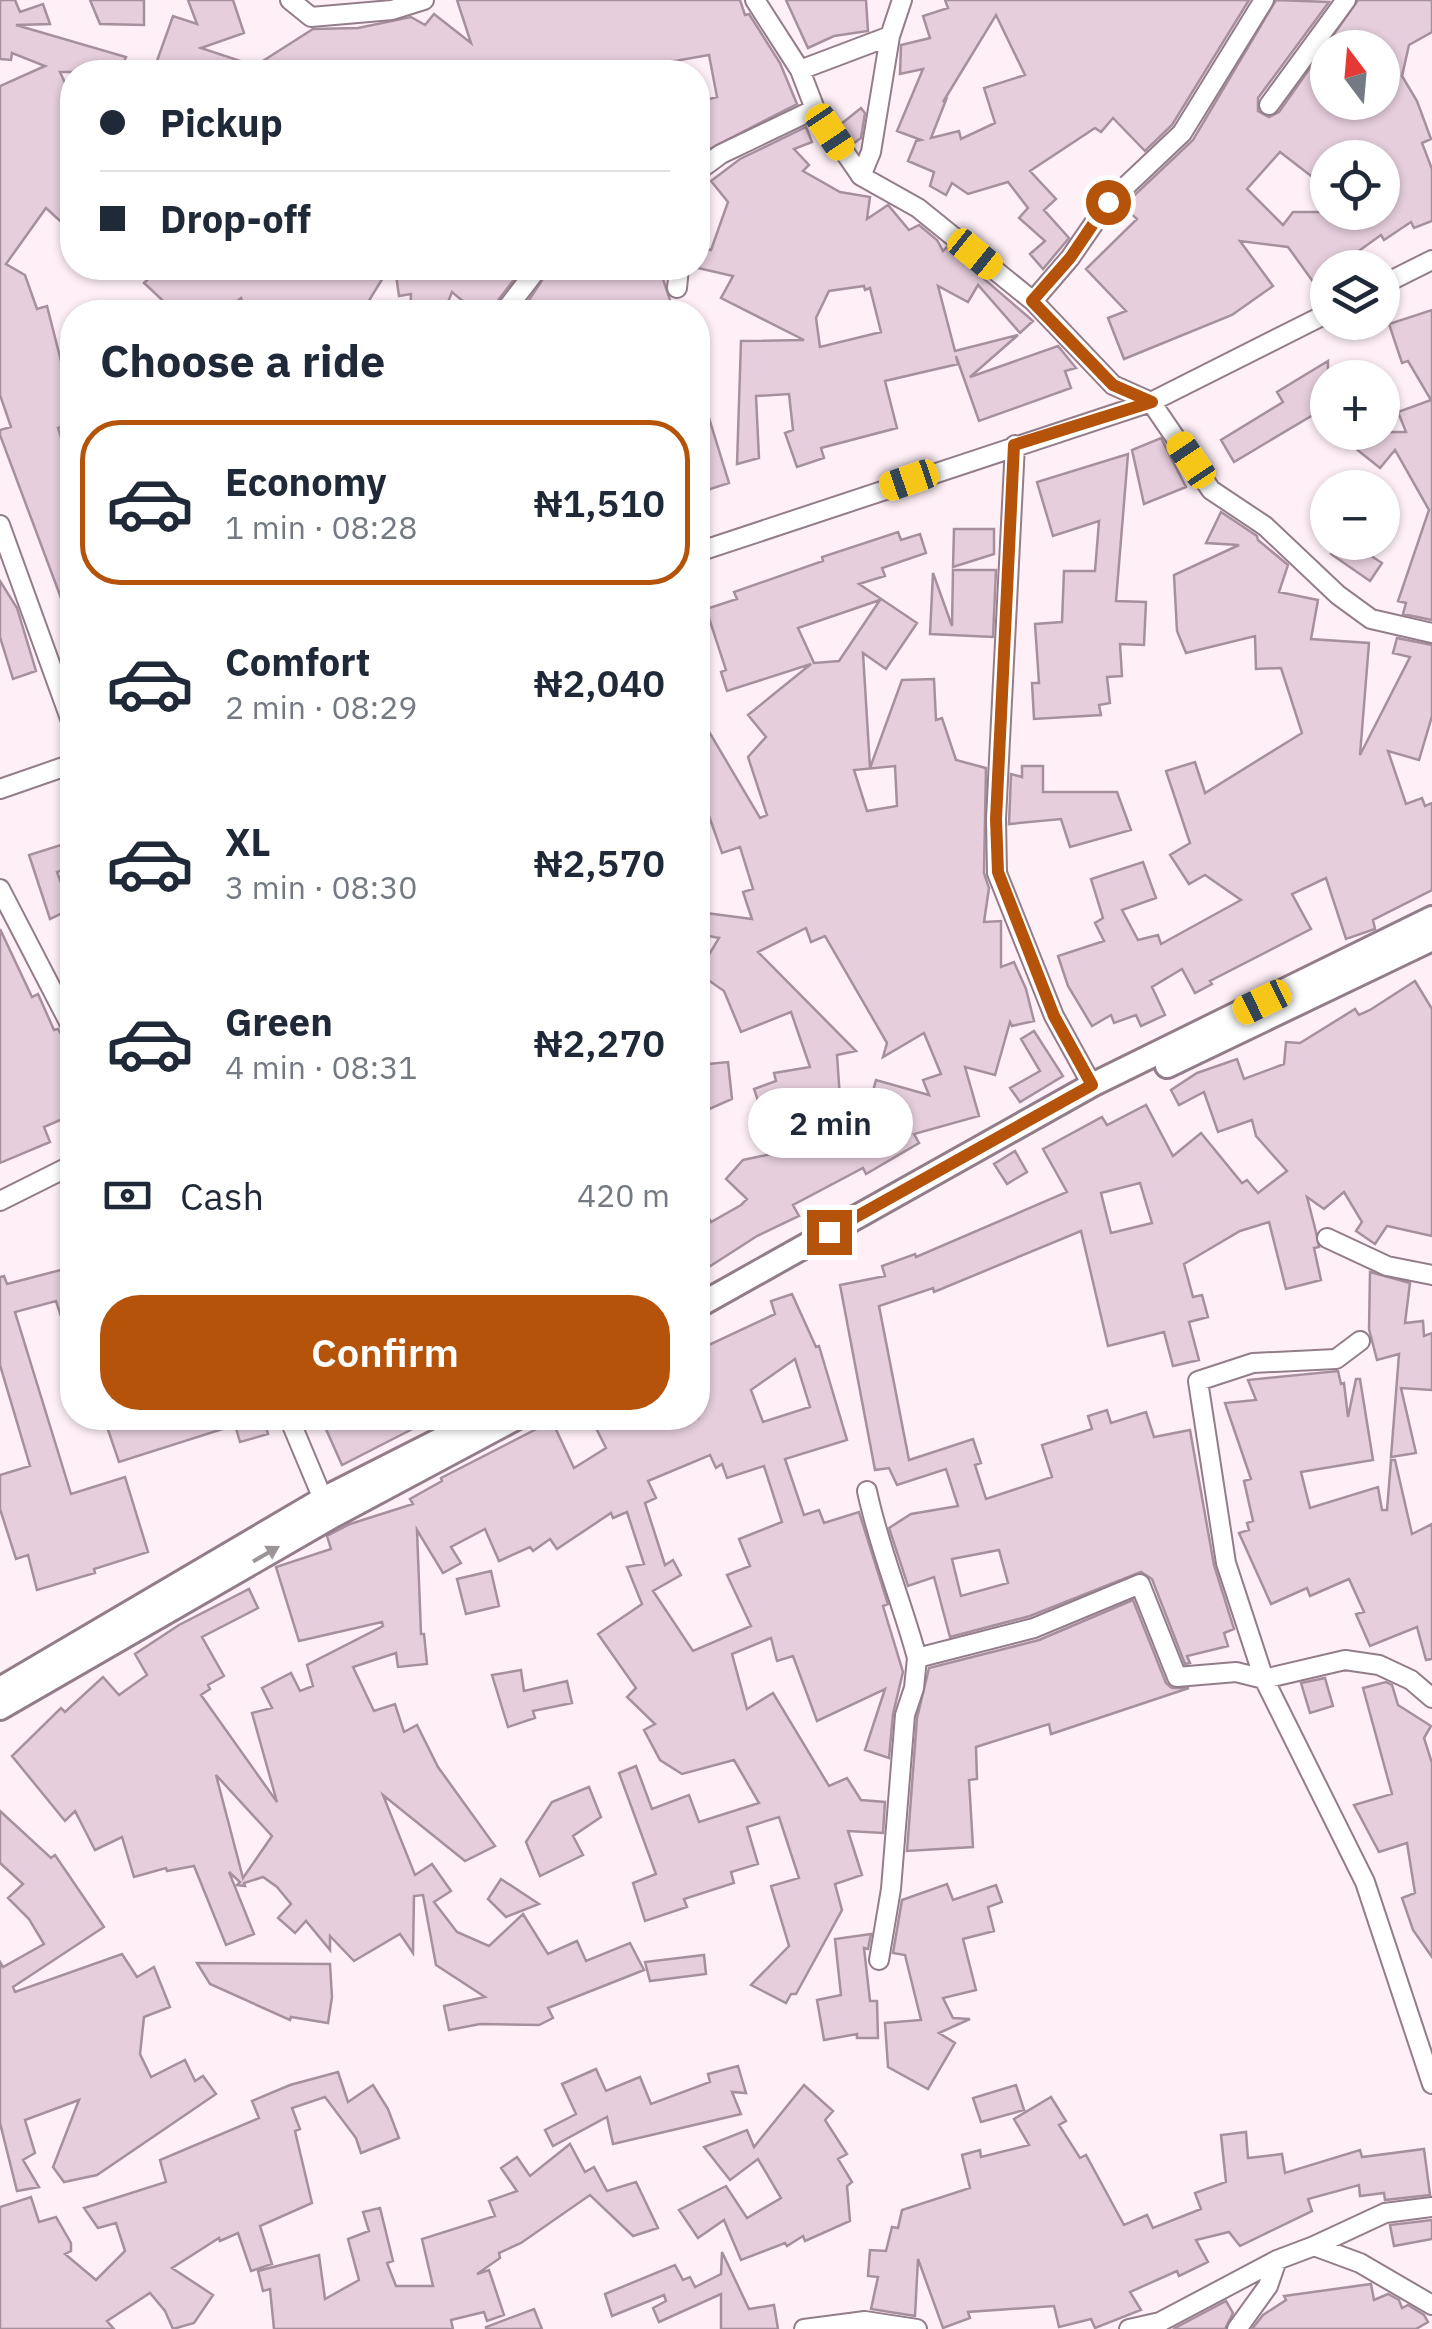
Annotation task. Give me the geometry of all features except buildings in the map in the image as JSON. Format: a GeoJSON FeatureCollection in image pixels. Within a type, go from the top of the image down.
{"type":"FeatureCollection","features":[{"type":"Feature","properties":{"kind":"street"},"geometry":{"type":"LineString","coordinates":[[290,0],[311,17],[392,10],[424,0]]}},
{"type":"Feature","properties":{"kind":"street"},"geometry":{"type":"LineString","coordinates":[[755,0],[800,70],[815,110],[861,176],[918,208],[1032,301],[1113,385],[1152,402],[1211,490],[1264,526],[1317,571],[1338,595],[1371,619],[1432,633]]}},
{"type":"Feature","properties":{"kind":"street"},"geometry":{"type":"LineString","coordinates":[[861,176],[871,152],[890,36],[902,0]]}},
{"type":"Feature","properties":{"kind":"street"},"geometry":{"type":"LineString","coordinates":[[1032,301],[1080,244],[1108,202],[1182,133],[1264,0]]}},
{"type":"Feature","properties":{"kind":"street"},"geometry":{"type":"LineString","coordinates":[[1269,105],[1346,0]]}},
{"type":"Feature","properties":{"kind":"street"},"geometry":{"type":"LineString","coordinates":[[800,70],[890,36]]}},
{"type":"Feature","properties":{"kind":"street"},"geometry":{"type":"LineString","coordinates":[[710,162],[815,110]]}},
{"type":"Feature","properties":{"kind":"street"},"geometry":{"type":"LineString","coordinates":[[1400,276],[1432,260]]}},
{"type":"Feature","properties":{"kind":"street"},"geometry":{"type":"LineString","coordinates":[[513,300],[529,280]]}},
{"type":"Feature","properties":{"kind":"street"},"geometry":{"type":"LineString","coordinates":[[677,288],[678,280]]}},
{"type":"Feature","properties":{"kind":"street"},"geometry":{"type":"LineString","coordinates":[[710,548],[1152,402],[1310,322]]}},
{"type":"Feature","properties":{"kind":"street"},"geometry":{"type":"LineString","coordinates":[[1014,445],[996,819],[998,872],[1054,1016],[1092,1085]]}},
{"type":"Feature","properties":{"kind":"street"},"geometry":{"type":"LineString","coordinates":[[0,525],[60,691]]}},
{"type":"Feature","properties":{"kind":"street"},"geometry":{"type":"LineString","coordinates":[[0,789],[60,768]]}},
{"type":"Feature","properties":{"kind":"street"},"geometry":{"type":"LineString","coordinates":[[0,889],[60,1005]]}},
{"type":"Feature","properties":{"kind":"street"},"geometry":{"type":"LineString","coordinates":[[710,1299],[1092,1085],[1432,918]]}},
{"type":"Feature","properties":{"kind":"street"},"geometry":{"type":"LineString","coordinates":[[710,1313],[1100,1099],[1432,939]]}},
{"type":"Feature","properties":{"kind":"street"},"geometry":{"type":"LineString","coordinates":[[0,1201],[60,1171]]}},
{"type":"Feature","properties":{"kind":"street"},"geometry":{"type":"LineString","coordinates":[[1327,1238],[1387,1266],[1432,1275]]}},
{"type":"Feature","properties":{"kind":"street"},"geometry":{"type":"LineString","coordinates":[[1360,1342],[1336,1359],[1253,1364],[1198,1381],[1226,1563],[1264,1680],[1365,1882],[1432,2084]]}},
{"type":"Feature","properties":{"kind":"street"},"geometry":{"type":"LineString","coordinates":[[294,1430],[323,1499]]}},
{"type":"Feature","properties":{"kind":"street"},"geometry":{"type":"LineString","coordinates":[[0,1690],[323,1499],[459,1430]]}},
{"type":"Feature","properties":{"kind":"street"},"geometry":{"type":"LineString","coordinates":[[0,1708],[332,1517],[494,1430]]}},
{"type":"Feature","properties":{"kind":"street"},"geometry":{"type":"LineString","coordinates":[[867,1491],[878,1540],[901,1600],[917,1658],[914,1688],[905,1716],[891,1889],[878,1960]]}},
{"type":"Feature","properties":{"kind":"street"},"geometry":{"type":"LineString","coordinates":[[917,1658],[1034,1628],[1140,1584],[1177,1678],[1236,1672],[1264,1680],[1345,1660],[1379,1665],[1411,1680],[1432,1698]]}},
{"type":"Feature","properties":{"kind":"street"},"geometry":{"type":"LineString","coordinates":[[1129,2329],[1160,2322],[1277,2260],[1385,2213],[1432,2208]]}},
{"type":"Feature","properties":{"kind":"street"},"geometry":{"type":"LineString","coordinates":[[1314,2246],[1360,2262],[1432,2305]]}},
{"type":"Feature","properties":{"kind":"street"},"geometry":{"type":"LineString","coordinates":[[1238,2329],[1268,2286],[1277,2260]]}},
{"type":"Feature","properties":{"kind":"street"},"geometry":{"type":"LineString","coordinates":[[804,2329],[865,2322],[917,2329]]}},
{"type":"Feature","properties":{"kind":"route"},"geometry":{"type":"LineString","coordinates":[[829,1232],[1092,1085],[1054,1016],[998,872],[996,819],[1014,445],[1152,402],[1113,385],[1032,301],[1090,232],[1108,202]]}}]}
